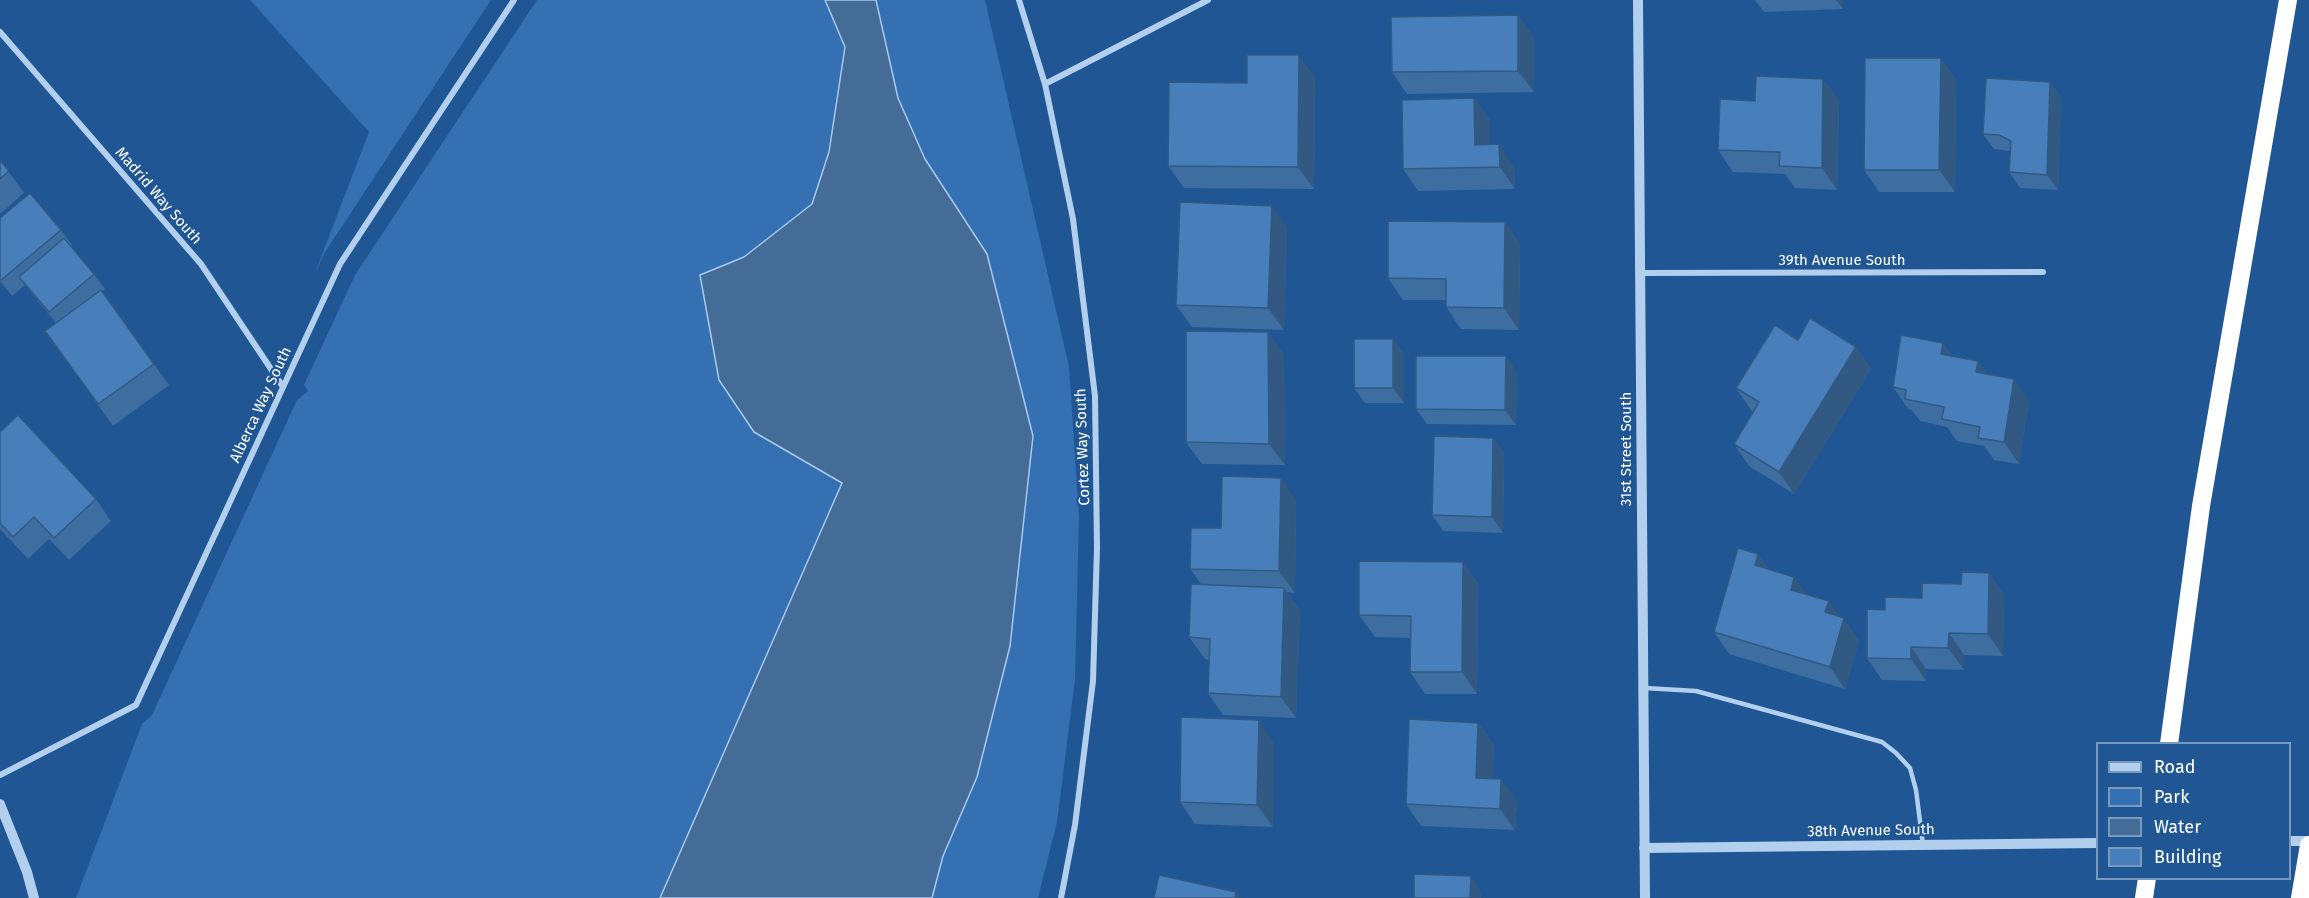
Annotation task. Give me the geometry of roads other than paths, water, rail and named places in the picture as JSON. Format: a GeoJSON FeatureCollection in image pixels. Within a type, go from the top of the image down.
{"type":"FeatureCollection","features":[{"type":"Feature","properties":{"kind":"highway"},"geometry":{"type":"LineString","coordinates":[[2170,739],[2201,506],[2288,0]]}},
{"type":"Feature","properties":{"kind":"highway"},"geometry":{"type":"LineString","coordinates":[[2300,898],[2309,843]]}},
{"type":"Feature","properties":{"kind":"highway"},"geometry":{"type":"LineString","coordinates":[[2144,898],[2147,880]]}},
{"type":"Feature","properties":{"kind":"street","name":"Alberca Way South"},"geometry":{"type":"LineString","coordinates":[[0,775],[136,705],[340,264],[514,0]]}},
{"type":"Feature","properties":{"kind":"street","name":"Cortez Way South"},"geometry":{"type":"LineString","coordinates":[[1019,0],[1045,84],[1073,219],[1095,408],[1097,548],[1093,681],[1075,825],[1061,898]]}},
{"type":"Feature","properties":{"kind":"street"},"geometry":{"type":"LineString","coordinates":[[1045,84],[1208,0]]}},
{"type":"Feature","properties":{"kind":"street","name":"31st Street South"},"geometry":{"type":"LineString","coordinates":[[1638,0],[1645,898]]}},
{"type":"Feature","properties":{"kind":"street","name":"Madrid Way South"},"geometry":{"type":"LineString","coordinates":[[0,32],[201,264],[283,387]]}},
{"type":"Feature","properties":{"kind":"street","name":"39th Avenue South"},"geometry":{"type":"LineString","coordinates":[[1641,273],[2043,272]]}},
{"type":"Feature","properties":{"kind":"street"},"geometry":{"type":"LineString","coordinates":[[0,804],[27,872],[34,898]]}},
{"type":"Feature","properties":{"kind":"street"},"geometry":{"type":"LineString","coordinates":[[2291,841],[2309,843]]}},
{"type":"Feature","properties":{"kind":"street","name":"38th Avenue South"},"geometry":{"type":"LineString","coordinates":[[1644,848],[2096,843]]}},
{"type":"Feature","properties":{"kind":"lane"},"geometry":{"type":"LineString","coordinates":[[1644,688],[1696,691],[1882,742],[1910,768],[1916,790],[1923,845]]}},
{"type":"Feature","properties":{"kind":"water"},"geometry":{"type":"Polygon","coordinates":[[[825,0],[876,0],[898,98],[925,159],[987,254],[1033,436],[1010,646],[977,777],[943,856],[932,898],[660,898],[842,483],[754,432],[719,380],[700,275],[744,257],[812,204],[829,152],[845,47],[825,0]]]}}]}
